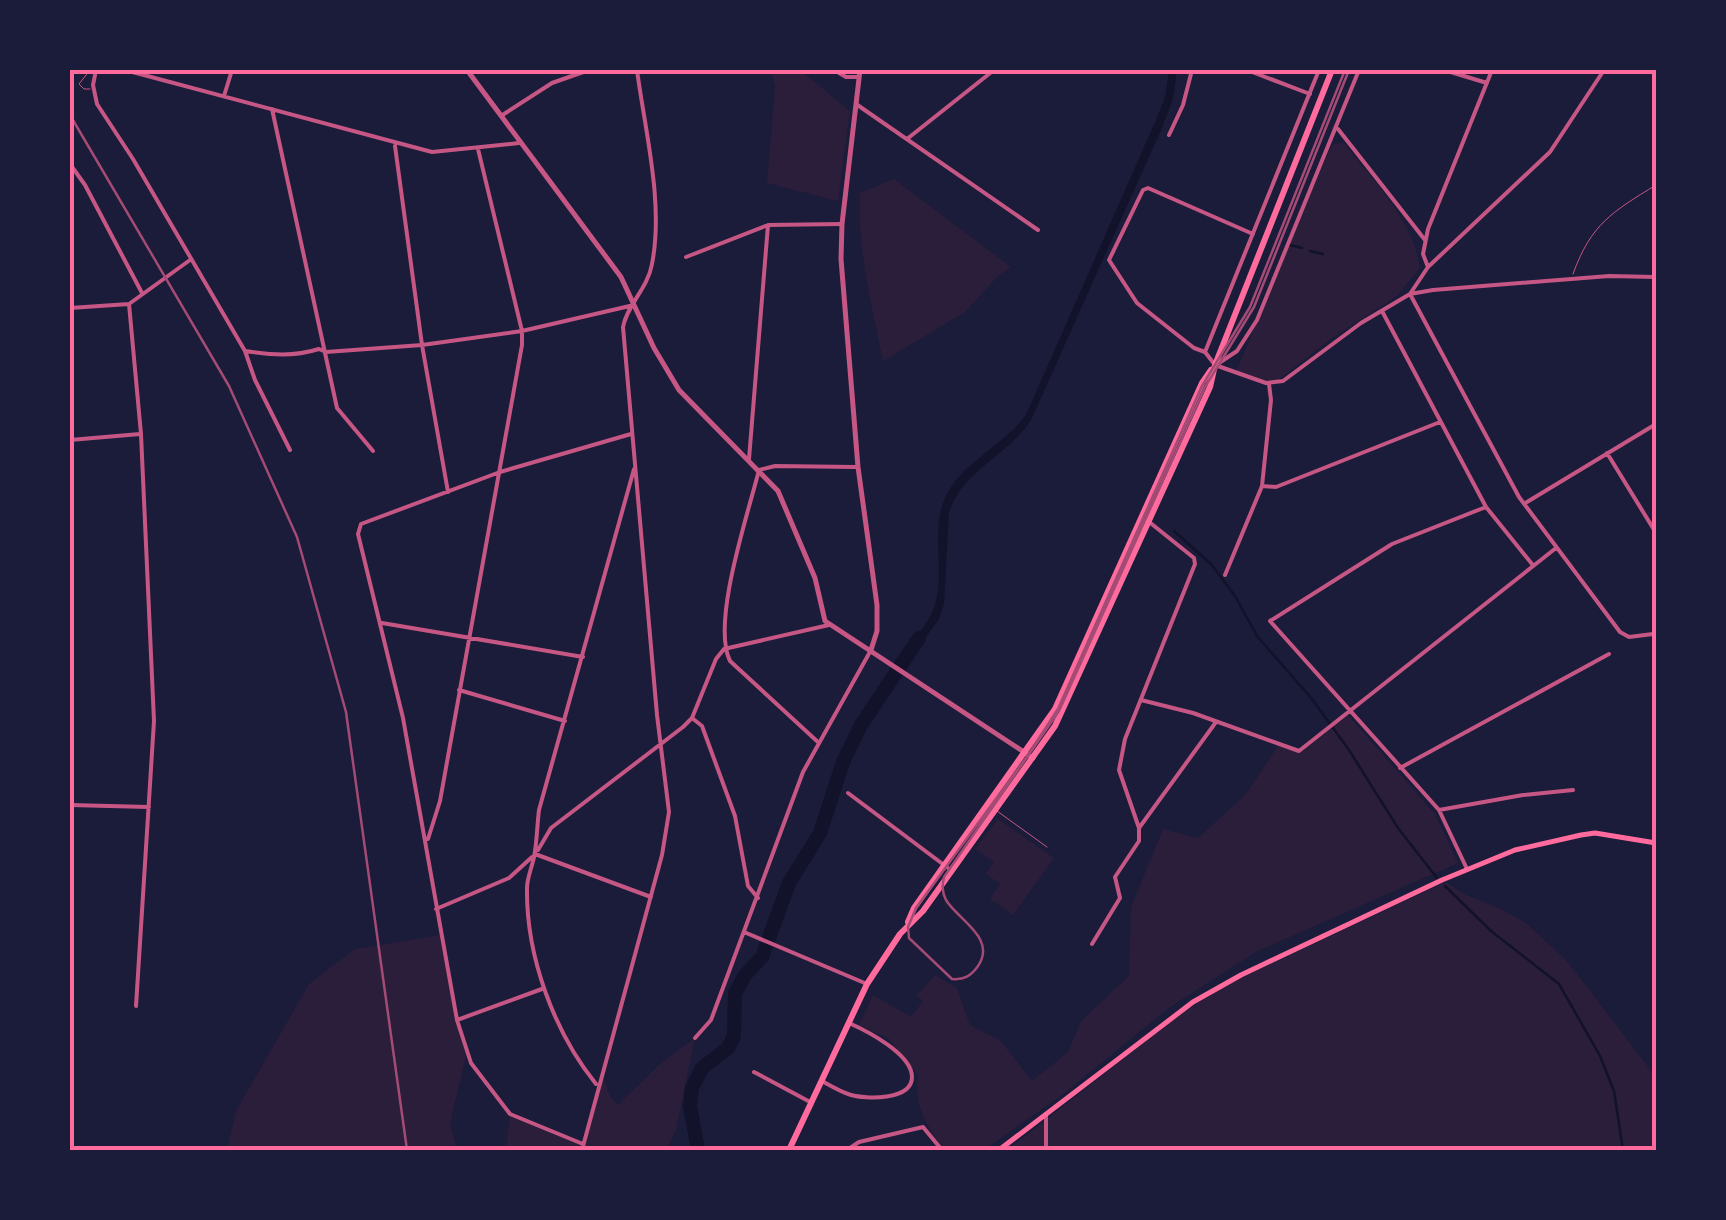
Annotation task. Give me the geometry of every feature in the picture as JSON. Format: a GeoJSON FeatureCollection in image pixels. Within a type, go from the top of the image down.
{"type":"FeatureCollection","features":[{"type":"Feature","properties":{"kind":"main road"},"geometry":{"type":"LineString","coordinates":[[789,1150],[867,984],[1064,710],[1210,387],[1332,70]]}},
{"type":"Feature","properties":{"kind":"main road"},"geometry":{"type":"LineString","coordinates":[[948,868],[996,810],[1055,709],[1202,383],[1215,366]]}},
{"type":"Feature","properties":{"kind":"main road"},"geometry":{"type":"LineString","coordinates":[[999,1150],[1193,1002],[1467,869],[1515,850],[1595,833],[1656,843]]}},
{"type":"Feature","properties":{"kind":"street"},"geometry":{"type":"LineString","coordinates":[[93,70],[97,104],[246,351],[255,380],[290,450]]}},
{"type":"Feature","properties":{"kind":"street"},"geometry":{"type":"LineString","coordinates":[[126,70],[432,152],[478,150],[522,142]]}},
{"type":"Feature","properties":{"kind":"street"},"geometry":{"type":"LineString","coordinates":[[224,96],[232,70]]}},
{"type":"Feature","properties":{"kind":"street"},"geometry":{"type":"LineString","coordinates":[[467,70],[620,276],[679,390],[759,470],[784,502],[815,578],[822,616],[829,625],[1030,756]]}},
{"type":"Feature","properties":{"kind":"street"},"geometry":{"type":"LineString","coordinates":[[502,116],[552,82],[589,70]]}},
{"type":"Feature","properties":{"kind":"street"},"geometry":{"type":"LineString","coordinates":[[632,434],[500,472],[361,524],[358,534],[382,623],[457,1020],[471,1063],[510,1114],[582,1147],[651,897],[669,812],[623,327],[651,270],[655,244],[638,70]]}},
{"type":"Feature","properties":{"kind":"street"},"geometry":{"type":"LineString","coordinates":[[695,1038],[711,1020],[803,772],[871,650],[877,631],[858,467],[841,259],[859,74],[846,77],[834,70]]}},
{"type":"Feature","properties":{"kind":"street"},"geometry":{"type":"LineString","coordinates":[[908,139],[994,70]]}},
{"type":"Feature","properties":{"kind":"street"},"geometry":{"type":"LineString","coordinates":[[1169,135],[1184,105],[1192,70]]}},
{"type":"Feature","properties":{"kind":"street"},"geometry":{"type":"LineString","coordinates":[[1247,70],[1310,94]]}},
{"type":"Feature","properties":{"kind":"street"},"geometry":{"type":"LineString","coordinates":[[1204,352],[1319,70]]}},
{"type":"Feature","properties":{"kind":"street"},"geometry":{"type":"LineString","coordinates":[[1215,366],[1237,351],[1257,320],[1359,70]]}},
{"type":"Feature","properties":{"kind":"street"},"geometry":{"type":"LineString","coordinates":[[1444,70],[1487,83]]}},
{"type":"Feature","properties":{"kind":"street"},"geometry":{"type":"LineString","coordinates":[[1428,267],[1422,254],[1425,240],[1492,70]]}},
{"type":"Feature","properties":{"kind":"street"},"geometry":{"type":"LineString","coordinates":[[1410,294],[1428,267],[1550,152],[1604,70]]}},
{"type":"Feature","properties":{"kind":"street"},"geometry":{"type":"LineString","coordinates":[[856,104],[1038,230]]}},
{"type":"Feature","properties":{"kind":"street"},"geometry":{"type":"LineString","coordinates":[[272,110],[337,408],[373,451]]}},
{"type":"Feature","properties":{"kind":"street"},"geometry":{"type":"LineString","coordinates":[[1336,128],[1425,240]]}},
{"type":"Feature","properties":{"kind":"street"},"geometry":{"type":"LineString","coordinates":[[395,144],[422,345],[448,492]]}},
{"type":"Feature","properties":{"kind":"street"},"geometry":{"type":"LineString","coordinates":[[426,843],[440,800],[522,331],[478,150]]}},
{"type":"Feature","properties":{"kind":"street"},"geometry":{"type":"LineString","coordinates":[[70,164],[85,184],[142,293]]}},
{"type":"Feature","properties":{"kind":"street"},"geometry":{"type":"LineString","coordinates":[[1254,234],[1148,188],[1143,190],[1109,260],[1136,303],[1204,352],[1215,366],[1268,384],[1283,381],[1410,294],[1646,274],[1656,277]]}},
{"type":"Feature","properties":{"kind":"street"},"geometry":{"type":"LineString","coordinates":[[748,460],[768,224]]}},
{"type":"Feature","properties":{"kind":"street"},"geometry":{"type":"LineString","coordinates":[[686,257],[768,224],[842,224]]}},
{"type":"Feature","properties":{"kind":"street"},"geometry":{"type":"LineString","coordinates":[[70,308],[129,304],[191,259]]}},
{"type":"Feature","properties":{"kind":"street"},"geometry":{"type":"LineString","coordinates":[[1410,294],[1510,481],[1556,548],[1620,632],[1629,637],[1655,633]]}},
{"type":"Feature","properties":{"kind":"street"},"geometry":{"type":"LineString","coordinates":[[129,304],[141,434],[154,721],[136,1006]]}},
{"type":"Feature","properties":{"kind":"street"},"geometry":{"type":"LineString","coordinates":[[246,351],[281,356],[319,348],[326,352],[422,345],[522,331],[634,305]]}},
{"type":"Feature","properties":{"kind":"street"},"geometry":{"type":"LineString","coordinates":[[1382,311],[1486,507],[1532,564]]}},
{"type":"Feature","properties":{"kind":"street"},"geometry":{"type":"LineString","coordinates":[[1225,575],[1262,486],[1268,384]]}},
{"type":"Feature","properties":{"kind":"street"},"geometry":{"type":"LineString","coordinates":[[1262,486],[1276,487],[1440,422]]}},
{"type":"Feature","properties":{"kind":"street"},"geometry":{"type":"LineString","coordinates":[[1526,502],[1656,424]]}},
{"type":"Feature","properties":{"kind":"street"},"geometry":{"type":"LineString","coordinates":[[70,440],[141,434]]}},
{"type":"Feature","properties":{"kind":"street"},"geometry":{"type":"LineString","coordinates":[[1607,453],[1655,533]]}},
{"type":"Feature","properties":{"kind":"street"},"geometry":{"type":"LineString","coordinates":[[597,1086],[560,1029],[543,988],[526,885],[534,854],[538,810],[635,464]]}},
{"type":"Feature","properties":{"kind":"street"},"geometry":{"type":"LineString","coordinates":[[759,470],[775,466],[858,467]]}},
{"type":"Feature","properties":{"kind":"street"},"geometry":{"type":"LineString","coordinates":[[759,470],[724,617],[724,649],[730,661],[819,744]]}},
{"type":"Feature","properties":{"kind":"street"},"geometry":{"type":"LineString","coordinates":[[1467,869],[1439,810],[1270,621],[1392,544],[1486,507]]}},
{"type":"Feature","properties":{"kind":"street"},"geometry":{"type":"LineString","coordinates":[[1092,944],[1120,898],[1115,878],[1139,841],[1139,828],[1119,770],[1125,739],[1195,564],[1194,558],[1148,521]]}},
{"type":"Feature","properties":{"kind":"street"},"geometry":{"type":"LineString","coordinates":[[1141,700],[1299,750],[1556,548]]}},
{"type":"Feature","properties":{"kind":"street"},"geometry":{"type":"LineString","coordinates":[[382,623],[583,657]]}},
{"type":"Feature","properties":{"kind":"street"},"geometry":{"type":"LineString","coordinates":[[436,909],[510,878],[534,854],[551,828],[692,718],[724,649],[829,625]]}},
{"type":"Feature","properties":{"kind":"street"},"geometry":{"type":"LineString","coordinates":[[1400,768],[1609,654]]}},
{"type":"Feature","properties":{"kind":"street"},"geometry":{"type":"LineString","coordinates":[[460,690],[564,721]]}},
{"type":"Feature","properties":{"kind":"street"},"geometry":{"type":"LineString","coordinates":[[692,718],[702,726],[729,798],[748,886],[758,898]]}},
{"type":"Feature","properties":{"kind":"street"},"geometry":{"type":"LineString","coordinates":[[1139,828],[1216,722]]}},
{"type":"Feature","properties":{"kind":"street"},"geometry":{"type":"LineString","coordinates":[[1439,810],[1573,790]]}},
{"type":"Feature","properties":{"kind":"street"},"geometry":{"type":"LineString","coordinates":[[848,794],[948,868]]}},
{"type":"Feature","properties":{"kind":"street"},"geometry":{"type":"LineString","coordinates":[[70,805],[149,807]]}},
{"type":"Feature","properties":{"kind":"street"},"geometry":{"type":"LineString","coordinates":[[534,854],[651,897]]}},
{"type":"Feature","properties":{"kind":"street"},"geometry":{"type":"LineString","coordinates":[[744,932],[867,984]]}},
{"type":"Feature","properties":{"kind":"street"},"geometry":{"type":"LineString","coordinates":[[457,1020],[543,988]]}},
{"type":"Feature","properties":{"kind":"street"},"geometry":{"type":"LineString","coordinates":[[822,1081],[847,1094],[870,1098],[905,1090],[912,1081],[904,1061],[890,1046],[848,1023]]}},
{"type":"Feature","properties":{"kind":"street"},"geometry":{"type":"LineString","coordinates":[[754,1072],[812,1103]]}},
{"type":"Feature","properties":{"kind":"street"},"geometry":{"type":"LineString","coordinates":[[1046,1116],[1046,1150]]}},
{"type":"Feature","properties":{"kind":"street"},"geometry":{"type":"LineString","coordinates":[[847,1150],[860,1142],[922,1127],[942,1150]]}},
{"type":"Feature","properties":{"kind":"lane"},"geometry":{"type":"LineString","coordinates":[[93,70],[78,84],[84,90],[94,88]]}},
{"type":"Feature","properties":{"kind":"lane"},"geometry":{"type":"LineString","coordinates":[[1571,280],[1593,230],[1612,212],[1656,185]]}},
{"type":"Feature","properties":{"kind":"lane"},"geometry":{"type":"LineString","coordinates":[[996,810],[1047,848]]}},
{"type":"Feature","properties":{"kind":"shaded area"},"geometry":{"type":"Polygon","coordinates":[[[771,70],[800,70],[850,111],[838,201],[767,183],[775,87],[771,70]]]}},
{"type":"Feature","properties":{"kind":"shaded area"},"geometry":{"type":"Polygon","coordinates":[[[1169,70],[1177,70],[1173,99],[1161,130],[1031,420],[964,485],[949,512],[944,604],[939,619],[912,656],[905,651],[929,618],[939,585],[938,526],[945,498],[961,475],[1026,415],[1156,120],[1169,70]]]}},
{"type":"Feature","properties":{"kind":"shaded area"},"geometry":{"type":"Polygon","coordinates":[[[1344,143],[1401,217],[1420,268],[1397,296],[1332,338],[1278,380],[1236,372],[1321,169],[1333,144],[1344,143]]]}},
{"type":"Feature","properties":{"kind":"shaded area"},"geometry":{"type":"Polygon","coordinates":[[[894,179],[1011,267],[965,312],[883,361],[863,257],[860,193],[894,179]]]}},
{"type":"Feature","properties":{"kind":"shaded area"},"geometry":{"type":"Polygon","coordinates":[[[1348,715],[1435,814],[1458,863],[1256,952],[1170,1007],[1062,1095],[984,1150],[945,1150],[923,1115],[918,1075],[888,1038],[859,1025],[873,995],[911,1017],[923,1001],[917,995],[935,975],[957,988],[970,1025],[1000,1040],[1032,1081],[1068,1052],[1081,1021],[1129,976],[1131,907],[1163,829],[1198,838],[1246,794],[1279,744],[1302,752],[1348,715]]]}},
{"type":"Feature","properties":{"kind":"shaded area"},"geometry":{"type":"Polygon","coordinates":[[[998,819],[1054,858],[1013,915],[990,899],[1000,884],[986,874],[994,862],[975,849],[998,819]]]}},
{"type":"Feature","properties":{"kind":"shaded area"},"geometry":{"type":"Polygon","coordinates":[[[1446,882],[1526,923],[1581,979],[1656,1077],[1656,1150],[1007,1150],[1185,1011],[1234,981],[1446,882]]]}},
{"type":"Feature","properties":{"kind":"shaded area"},"geometry":{"type":"Polygon","coordinates":[[[441,935],[457,1020],[468,1048],[450,1123],[457,1150],[227,1150],[236,1111],[309,984],[355,949],[441,935]]]}},
{"type":"Feature","properties":{"kind":"shaded area"},"geometry":{"type":"Polygon","coordinates":[[[695,1038],[676,1130],[666,1150],[506,1150],[510,1114],[583,1144],[601,1071],[610,1096],[618,1105],[660,1064],[695,1038]]]}},
{"type":"Feature","properties":{"kind":"waterway"},"geometry":{"type":"LineString","coordinates":[[1290,245],[1302,248]]}},
{"type":"Feature","properties":{"kind":"waterway"},"geometry":{"type":"LineString","coordinates":[[1310,251],[1323,254]]}},
{"type":"Feature","properties":{"kind":"waterway"},"geometry":{"type":"LineString","coordinates":[[1174,531],[1211,564],[1257,636],[1312,699],[1398,828],[1437,878]]}},
{"type":"Feature","properties":{"kind":"waterway"},"geometry":{"type":"LineString","coordinates":[[698,1150],[690,1106],[692,1088],[702,1068],[728,1048],[734,1036],[735,993],[762,957],[789,883],[820,833],[843,762],[861,725],[919,638]]}},
{"type":"Feature","properties":{"kind":"waterway"},"geometry":{"type":"LineString","coordinates":[[1445,886],[1491,931],[1559,984],[1600,1056],[1614,1091],[1623,1150]]}},
{"type":"Feature","properties":{"kind":"tram line"},"geometry":{"type":"LineString","coordinates":[[1345,70],[1250,307],[1202,386],[1058,709],[916,908],[908,927],[909,938],[952,979],[973,972],[983,956],[983,947],[974,930],[946,900],[944,877],[1059,711],[1205,387],[1254,307],[1349,70]]}},
{"type":"Feature","properties":{"kind":"railway"},"geometry":{"type":"LineString","coordinates":[[70,115],[229,386],[297,537],[346,712],[407,1150]]}}]}
